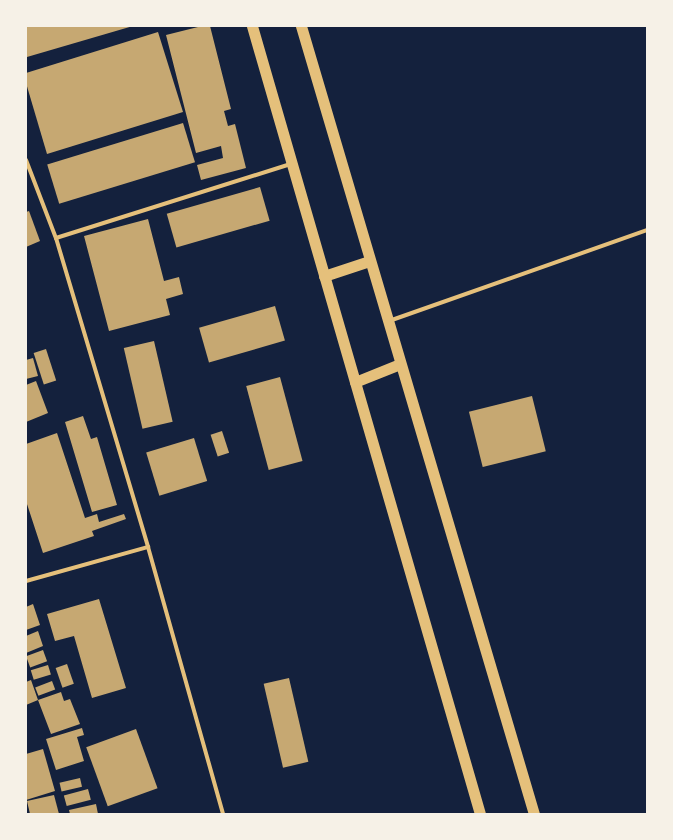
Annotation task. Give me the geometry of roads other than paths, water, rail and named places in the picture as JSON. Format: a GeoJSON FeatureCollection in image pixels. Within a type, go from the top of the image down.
{"type":"FeatureCollection","features":[{"type":"Feature","properties":{"kind":"highway"},"geometry":{"type":"LineString","coordinates":[[252,26],[480,814]]}},
{"type":"Feature","properties":{"kind":"highway"},"geometry":{"type":"LineString","coordinates":[[301,26],[387,322],[534,814]]}},
{"type":"Feature","properties":{"kind":"highway"},"geometry":{"type":"LineString","coordinates":[[324,276],[369,261]]}},
{"type":"Feature","properties":{"kind":"highway"},"geometry":{"type":"LineString","coordinates":[[355,382],[400,364]]}},
{"type":"Feature","properties":{"kind":"street"},"geometry":{"type":"LineString","coordinates":[[26,160],[56,238],[148,547],[223,814]]}},
{"type":"Feature","properties":{"kind":"street"},"geometry":{"type":"LineString","coordinates":[[56,238],[291,164]]}},
{"type":"Feature","properties":{"kind":"street"},"geometry":{"type":"LineString","coordinates":[[387,322],[647,230]]}},
{"type":"Feature","properties":{"kind":"street"},"geometry":{"type":"LineString","coordinates":[[26,581],[148,547]]}}]}
